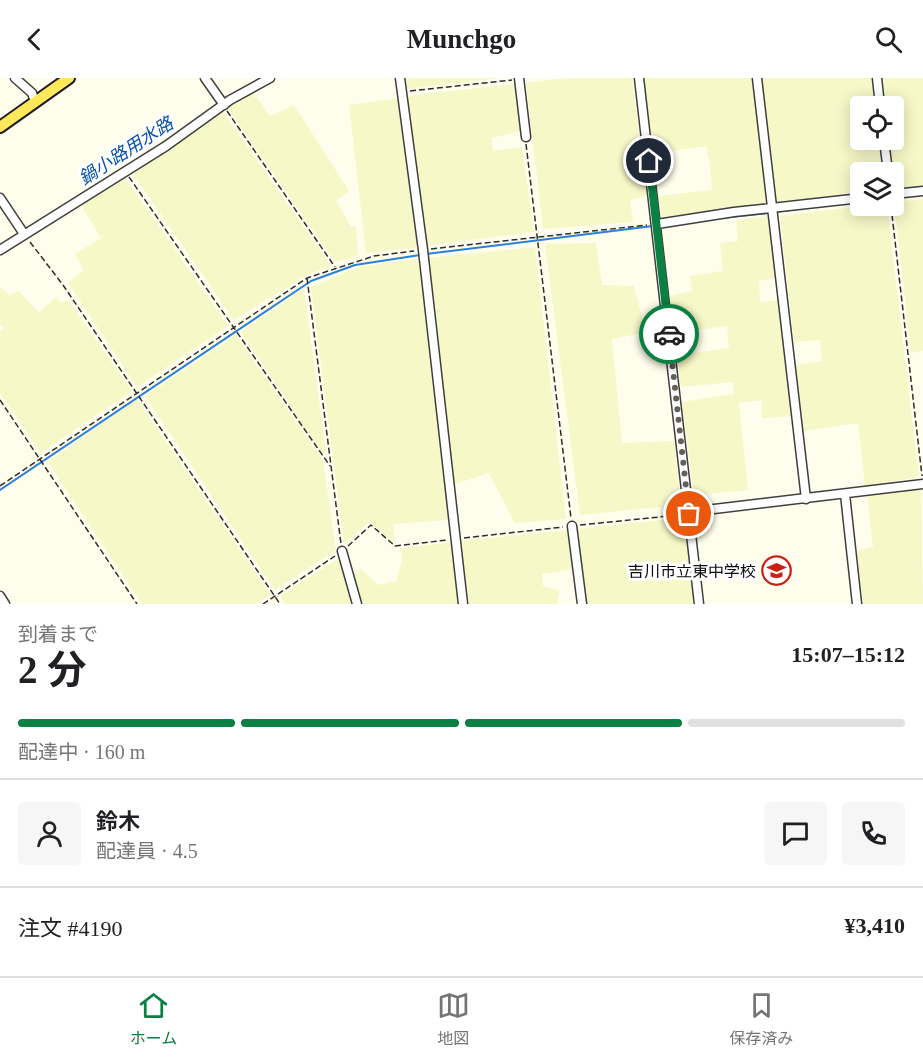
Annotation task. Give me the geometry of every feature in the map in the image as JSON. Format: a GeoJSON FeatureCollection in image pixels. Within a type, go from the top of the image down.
{"type":"FeatureCollection","features":[{"type":"Feature","properties":{"kind":"main road"},"geometry":{"type":"LineString","coordinates":[[0,127],[69,78]]}},
{"type":"Feature","properties":{"kind":"street"},"geometry":{"type":"LineString","coordinates":[[15,78],[32,93],[35,102]]}},
{"type":"Feature","properties":{"kind":"street"},"geometry":{"type":"LineString","coordinates":[[205,78],[224,105]]}},
{"type":"Feature","properties":{"kind":"street"},"geometry":{"type":"LineString","coordinates":[[0,250],[125,172],[224,105],[270,78]]}},
{"type":"Feature","properties":{"kind":"street"},"geometry":{"type":"LineString","coordinates":[[400,78],[423,250],[463,604]]}},
{"type":"Feature","properties":{"kind":"street"},"geometry":{"type":"LineString","coordinates":[[521,78],[525,137]]}},
{"type":"Feature","properties":{"kind":"street"},"geometry":{"type":"LineString","coordinates":[[639,78],[699,604]]}},
{"type":"Feature","properties":{"kind":"street"},"geometry":{"type":"LineString","coordinates":[[757,78],[806,499]]}},
{"type":"Feature","properties":{"kind":"street"},"geometry":{"type":"LineString","coordinates":[[877,78],[879,96]]}},
{"type":"Feature","properties":{"kind":"street"},"geometry":{"type":"LineString","coordinates":[[904,193],[923,190]]}},
{"type":"Feature","properties":{"kind":"street"},"geometry":{"type":"LineString","coordinates":[[0,198],[24,234]]}},
{"type":"Feature","properties":{"kind":"street"},"geometry":{"type":"LineString","coordinates":[[657,224],[773,207],[850,199]]}},
{"type":"Feature","properties":{"kind":"street"},"geometry":{"type":"LineString","coordinates":[[689,513],[923,484]]}},
{"type":"Feature","properties":{"kind":"street"},"geometry":{"type":"LineString","coordinates":[[845,494],[857,604]]}},
{"type":"Feature","properties":{"kind":"street"},"geometry":{"type":"LineString","coordinates":[[572,526],[582,604]]}},
{"type":"Feature","properties":{"kind":"street"},"geometry":{"type":"LineString","coordinates":[[342,551],[347,578],[357,604]]}},
{"type":"Feature","properties":{"kind":"street"},"geometry":{"type":"LineString","coordinates":[[0,597],[5,604]]}},
{"type":"Feature","properties":{"kind":"path"},"geometry":{"type":"LineString","coordinates":[[402,92],[521,78]]}},
{"type":"Feature","properties":{"kind":"path"},"geometry":{"type":"LineString","coordinates":[[224,105],[336,268]]}},
{"type":"Feature","properties":{"kind":"path"},"geometry":{"type":"LineString","coordinates":[[525,137],[572,526]]}},
{"type":"Feature","properties":{"kind":"path"},"geometry":{"type":"LineString","coordinates":[[125,172],[330,466]]}},
{"type":"Feature","properties":{"kind":"path"},"geometry":{"type":"LineString","coordinates":[[892,216],[923,484]]}},
{"type":"Feature","properties":{"kind":"path"},"geometry":{"type":"LineString","coordinates":[[0,486],[307,278],[374,256],[657,224]]}},
{"type":"Feature","properties":{"kind":"path"},"geometry":{"type":"LineString","coordinates":[[24,234],[280,604]]}},
{"type":"Feature","properties":{"kind":"path"},"geometry":{"type":"LineString","coordinates":[[307,278],[342,551]]}},
{"type":"Feature","properties":{"kind":"path"},"geometry":{"type":"LineString","coordinates":[[0,400],[136,598],[137,604]]}},
{"type":"Feature","properties":{"kind":"path"},"geometry":{"type":"LineString","coordinates":[[263,604],[342,551],[372,525],[395,546],[689,513]]}},
{"type":"Feature","properties":{"kind":"green space"},"geometry":{"type":"Polygon","coordinates":[[[404,78],[501,78],[406,89],[404,78]]]}},
{"type":"Feature","properties":{"kind":"green space"},"geometry":{"type":"Polygon","coordinates":[[[565,78],[632,78],[647,196],[630,200],[633,222],[543,229],[526,83],[565,78]]]}},
{"type":"Feature","properties":{"kind":"green space"},"geometry":{"type":"Polygon","coordinates":[[[644,78],[752,78],[768,205],[662,218],[659,196],[712,190],[710,165],[706,146],[653,153],[644,78]]]}},
{"type":"Feature","properties":{"kind":"green space"},"geometry":{"type":"Polygon","coordinates":[[[761,78],[872,78],[874,96],[850,96],[850,150],[880,150],[881,162],[850,162],[850,193],[776,203],[761,78]]]}},
{"type":"Feature","properties":{"kind":"green space"},"geometry":{"type":"Polygon","coordinates":[[[879,78],[923,78],[923,186],[904,189],[904,162],[890,162],[888,150],[904,150],[904,96],[882,96],[879,78]]]}},
{"type":"Feature","properties":{"kind":"green space"},"geometry":{"type":"Polygon","coordinates":[[[515,84],[520,131],[491,138],[493,151],[522,147],[534,232],[426,246],[406,96],[515,84]]]}},
{"type":"Feature","properties":{"kind":"green space"},"geometry":{"type":"Polygon","coordinates":[[[253,92],[270,116],[294,105],[349,191],[336,201],[351,227],[356,226],[358,256],[335,262],[227,107],[253,92]]]}},
{"type":"Feature","properties":{"kind":"green space"},"geometry":{"type":"Polygon","coordinates":[[[400,98],[420,247],[366,253],[349,105],[400,98]]]}},
{"type":"Feature","properties":{"kind":"green space"},"geometry":{"type":"Polygon","coordinates":[[[222,110],[331,266],[305,276],[234,320],[133,174],[222,110]]]}},
{"type":"Feature","properties":{"kind":"green space"},"geometry":{"type":"Polygon","coordinates":[[[126,179],[228,326],[137,387],[68,283],[84,270],[75,254],[101,238],[81,205],[126,179]]]}},
{"type":"Feature","properties":{"kind":"green space"},"geometry":{"type":"Polygon","coordinates":[[[923,199],[923,351],[911,353],[896,216],[904,216],[904,201],[923,199]]]}},
{"type":"Feature","properties":{"kind":"green space"},"geometry":{"type":"Polygon","coordinates":[[[850,207],[850,216],[888,216],[919,477],[865,486],[858,423],[803,431],[796,365],[822,361],[820,340],[794,342],[780,216],[850,207]]]}},
{"type":"Feature","properties":{"kind":"green space"},"geometry":{"type":"Polygon","coordinates":[[[769,216],[776,278],[759,281],[760,302],[780,300],[793,416],[762,418],[762,400],[739,403],[748,490],[694,495],[682,402],[734,394],[733,382],[681,387],[677,356],[729,348],[727,326],[674,333],[670,296],[692,291],[690,276],[723,271],[720,243],[738,241],[736,220],[769,216]]]}},
{"type":"Feature","properties":{"kind":"green space"},"geometry":{"type":"Polygon","coordinates":[[[596,243],[602,285],[634,286],[646,332],[612,339],[622,443],[674,441],[681,505],[580,515],[545,244],[596,243]]]}},
{"type":"Feature","properties":{"kind":"green space"},"geometry":{"type":"Polygon","coordinates":[[[535,247],[566,519],[515,523],[489,473],[452,485],[427,258],[535,247]]]}},
{"type":"Feature","properties":{"kind":"green space"},"geometry":{"type":"Polygon","coordinates":[[[420,259],[449,520],[393,524],[395,544],[370,521],[344,544],[311,287],[361,266],[420,259]]]}},
{"type":"Feature","properties":{"kind":"green space"},"geometry":{"type":"Polygon","coordinates":[[[0,287],[10,295],[19,291],[39,313],[56,297],[61,303],[68,300],[132,391],[41,453],[0,393],[0,332],[4,328],[0,325],[0,287]]]}},
{"type":"Feature","properties":{"kind":"green space"},"geometry":{"type":"Polygon","coordinates":[[[304,288],[326,452],[322,454],[241,332],[304,288]]]}},
{"type":"Feature","properties":{"kind":"green space"},"geometry":{"type":"Polygon","coordinates":[[[236,335],[323,461],[336,550],[275,590],[145,396],[236,335]]]}},
{"type":"Feature","properties":{"kind":"green space"},"geometry":{"type":"Polygon","coordinates":[[[137,399],[270,594],[257,604],[142,604],[48,462],[137,399]]]}},
{"type":"Feature","properties":{"kind":"green space"},"geometry":{"type":"Polygon","coordinates":[[[921,487],[923,604],[863,604],[857,551],[873,547],[867,493],[921,487]]]}},
{"type":"Feature","properties":{"kind":"green space"},"geometry":{"type":"Polygon","coordinates":[[[688,517],[697,604],[587,604],[577,529],[688,517]]]}},
{"type":"Feature","properties":{"kind":"green space"},"geometry":{"type":"Polygon","coordinates":[[[570,530],[573,569],[542,574],[543,586],[560,591],[557,604],[466,604],[459,541],[570,530]]]}},
{"type":"Feature","properties":{"kind":"green space"},"geometry":{"type":"Polygon","coordinates":[[[454,542],[461,604],[361,604],[351,577],[360,568],[378,585],[396,581],[402,561],[401,548],[454,542]]]}},
{"type":"Feature","properties":{"kind":"green space"},"geometry":{"type":"Polygon","coordinates":[[[341,557],[353,604],[285,604],[280,596],[341,557]]]}},
{"type":"Feature","properties":{"kind":"waterway"},"geometry":{"type":"LineString","coordinates":[[775,212],[814,207]]}},
{"type":"Feature","properties":{"kind":"waterway"},"geometry":{"type":"LineString","coordinates":[[712,219],[769,213]]}},
{"type":"Feature","properties":{"kind":"waterway"},"geometry":{"type":"LineString","coordinates":[[426,254],[653,226]]}},
{"type":"Feature","properties":{"kind":"waterway"},"geometry":{"type":"LineString","coordinates":[[0,490],[311,281],[355,265],[420,255]]}},
{"type":"Feature","properties":{"kind":"way so far"},"geometry":{"type":"LineString","coordinates":[[669,334],[689,514]]}},
{"type":"Feature","properties":{"kind":"place","name":"吉川市立東中学校"},"geometry":{"type":"Point","coordinates":[777,571]}},
{"type":"Feature","properties":{"kind":"route"},"geometry":{"type":"LineString","coordinates":[[649,161],[669,334]]}},
{"type":"Feature","properties":{"kind":"water label","name":"鍋小路用水路"},"geometry":{"type":"Point","coordinates":[126,151]}}]}
